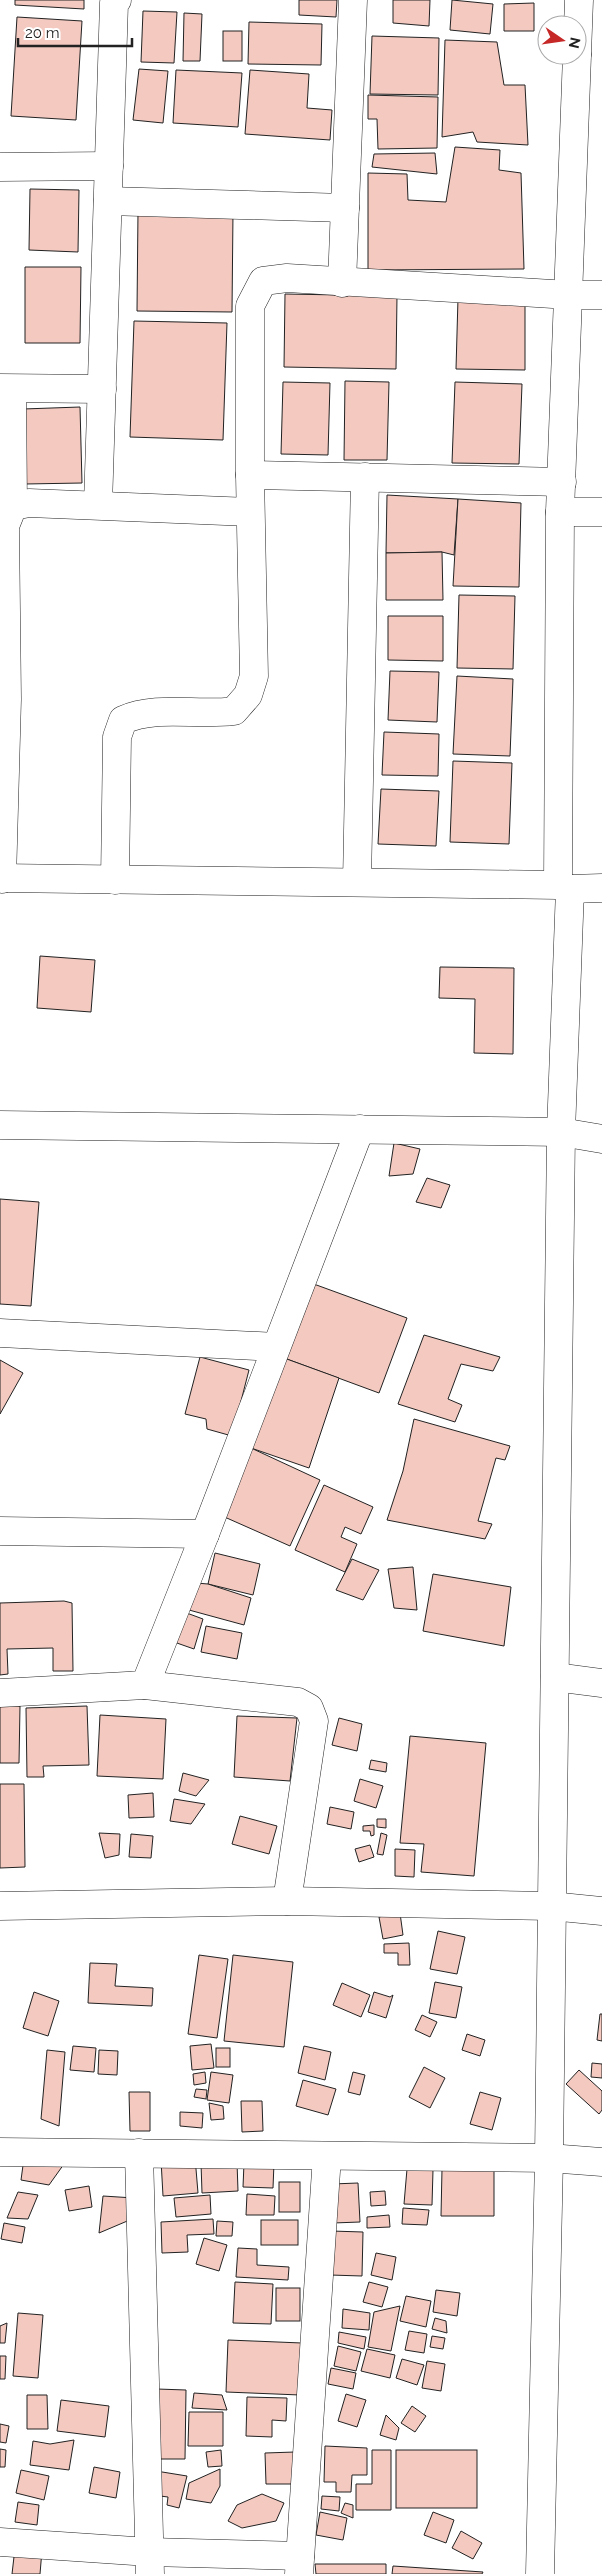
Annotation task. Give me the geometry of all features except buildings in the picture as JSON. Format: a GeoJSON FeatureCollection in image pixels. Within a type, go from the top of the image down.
{"type":"FeatureCollection","features":[{"type":"Feature","properties":{"kind":"street"},"geometry":{"type":"LineString","coordinates":[[98,505],[114,4],[117,0]]}},
{"type":"Feature","properties":{"kind":"street"},"geometry":{"type":"LineString","coordinates":[[342,283],[353,0]]}},
{"type":"Feature","properties":{"kind":"street"},"geometry":{"type":"LineString","coordinates":[[578,15],[579,0]]}},
{"type":"Feature","properties":{"kind":"street"},"geometry":{"type":"LineString","coordinates":[[540,2574],[549,2158],[564,887],[560,512],[577,65]]}},
{"type":"Feature","properties":{"kind":"street"},"geometry":{"type":"LineString","coordinates":[[0,167],[109,166]]}},
{"type":"Feature","properties":{"kind":"street"},"geometry":{"type":"LineString","coordinates":[[108,200],[345,208]]}},
{"type":"Feature","properties":{"kind":"street"},"geometry":{"type":"LineString","coordinates":[[115,880],[117,737],[123,720],[135,714],[149,712],[213,714],[234,711],[248,695],[254,676],[250,512],[250,306],[263,281],[287,278],[342,283],[569,295],[602,295]]}},
{"type":"Feature","properties":{"kind":"street"},"geometry":{"type":"LineString","coordinates":[[102,389],[6,388],[12,506],[5,526],[7,699],[1,879],[357,882],[602,888]]}},
{"type":"Feature","properties":{"kind":"street"},"geometry":{"type":"LineString","coordinates":[[250,475],[562,482]]}},
{"type":"Feature","properties":{"kind":"street"},"geometry":{"type":"LineString","coordinates":[[357,882],[366,478]]}},
{"type":"Feature","properties":{"kind":"street"},"geometry":{"type":"LineString","coordinates":[[12,506],[29,502],[250,512]]}},
{"type":"Feature","properties":{"kind":"street"},"geometry":{"type":"LineString","coordinates":[[560,512],[602,512]]}},
{"type":"Feature","properties":{"kind":"street"},"geometry":{"type":"LineString","coordinates":[[0,1125],[561,1132],[602,1139]]}},
{"type":"Feature","properties":{"kind":"street"},"geometry":{"type":"LineString","coordinates":[[145,1685],[205,1534],[360,1129]]}},
{"type":"Feature","properties":{"kind":"street"},"geometry":{"type":"LineString","coordinates":[[0,1333],[276,1348]]}},
{"type":"Feature","properties":{"kind":"street"},"geometry":{"type":"LineString","coordinates":[[0,1531],[205,1534]]}},
{"type":"Feature","properties":{"kind":"street"},"geometry":{"type":"LineString","coordinates":[[555,1677],[602,1683]]}},
{"type":"Feature","properties":{"kind":"street"},"geometry":{"type":"LineString","coordinates":[[0,1693],[145,1685],[298,1702],[310,1708],[314,1721],[287,1901]]}},
{"type":"Feature","properties":{"kind":"street"},"geometry":{"type":"LineString","coordinates":[[0,1906],[287,1901],[551,1906],[602,1911]]}},
{"type":"Feature","properties":{"kind":"street"},"geometry":{"type":"LineString","coordinates":[[0,2152],[549,2158],[602,2162]]}},
{"type":"Feature","properties":{"kind":"street"},"geometry":{"type":"LineString","coordinates":[[138,2153],[150,2563]]}},
{"type":"Feature","properties":{"kind":"street"},"geometry":{"type":"LineString","coordinates":[[0,2542],[150,2563],[299,2565],[327,2156]]}}]}
